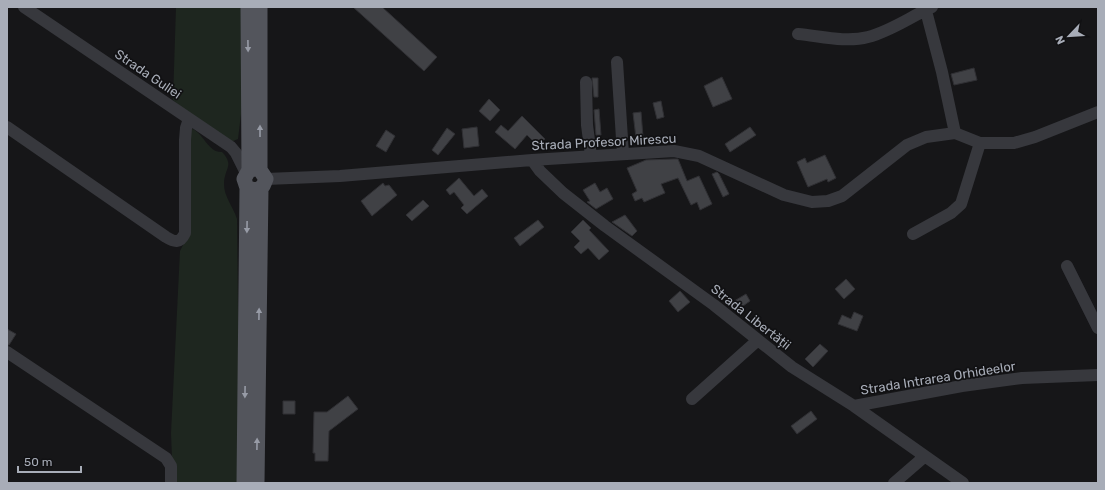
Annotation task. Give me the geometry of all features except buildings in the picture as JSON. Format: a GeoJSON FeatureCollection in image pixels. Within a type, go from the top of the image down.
{"type":"FeatureCollection","features":[{"type":"Feature","properties":{"kind":"main road"},"geometry":{"type":"LineString","coordinates":[[248,7],[255,178],[257,483]]}},
{"type":"Feature","properties":{"kind":"main road"},"geometry":{"type":"LineString","coordinates":[[244,483],[260,7]]}},
{"type":"Feature","properties":{"kind":"street","name":"Strada Guliei"},"geometry":{"type":"LineString","coordinates":[[26,8],[231,147],[255,178]]}},
{"type":"Feature","properties":{"kind":"street"},"geometry":{"type":"LineString","coordinates":[[798,34],[845,39],[868,37],[888,30],[927,8],[955,133]]}},
{"type":"Feature","properties":{"kind":"street"},"geometry":{"type":"LineString","coordinates":[[617,62],[623,154]]}},
{"type":"Feature","properties":{"kind":"street"},"geometry":{"type":"LineString","coordinates":[[586,82],[587,124],[591,156]]}},
{"type":"Feature","properties":{"kind":"street","name":"Strada Profesor Mirescu"},"geometry":{"type":"LineString","coordinates":[[255,178],[340,176],[532,160],[674,151],[686,152],[699,156],[784,195],[812,202],[842,196],[856,187],[893,156],[916,140],[955,133],[980,143],[1014,143],[1098,112]]}},
{"type":"Feature","properties":{"kind":"street"},"geometry":{"type":"LineString","coordinates":[[7,127],[166,237],[173,241],[179,241],[185,233],[185,140],[186,128],[189,119]]}},
{"type":"Feature","properties":{"kind":"street"},"geometry":{"type":"LineString","coordinates":[[913,234],[951,213],[961,204],[980,143]]}},
{"type":"Feature","properties":{"kind":"street","name":"Strada Libertății"},"geometry":{"type":"LineString","coordinates":[[532,160],[550,181],[574,202],[792,367],[854,406],[924,457],[963,483]]}},
{"type":"Feature","properties":{"kind":"street"},"geometry":{"type":"LineString","coordinates":[[1067,266],[1098,328]]}},
{"type":"Feature","properties":{"kind":"street"},"geometry":{"type":"LineString","coordinates":[[692,399],[758,340]]}},
{"type":"Feature","properties":{"kind":"street"},"geometry":{"type":"LineString","coordinates":[[7,352],[166,458],[171,466],[171,483]]}},
{"type":"Feature","properties":{"kind":"street","name":"Strada Intrarea Orhideelor"},"geometry":{"type":"LineString","coordinates":[[854,406],[962,386],[1022,378],[1098,376]]}},
{"type":"Feature","properties":{"kind":"street"},"geometry":{"type":"LineString","coordinates":[[894,483],[924,457]]}},
{"type":"Feature","properties":{"kind":"shaded area"},"geometry":{"type":"Polygon","coordinates":[[[176,7],[242,7],[242,106],[238,139],[231,142],[192,117],[173,100],[176,7]]]}},
{"type":"Feature","properties":{"kind":"shaded area"},"geometry":{"type":"Polygon","coordinates":[[[193,129],[210,147],[217,152],[222,152],[228,161],[228,167],[224,179],[224,189],[237,219],[239,399],[237,483],[173,483],[171,433],[180,251],[185,241],[190,130],[193,129]]]}}]}
